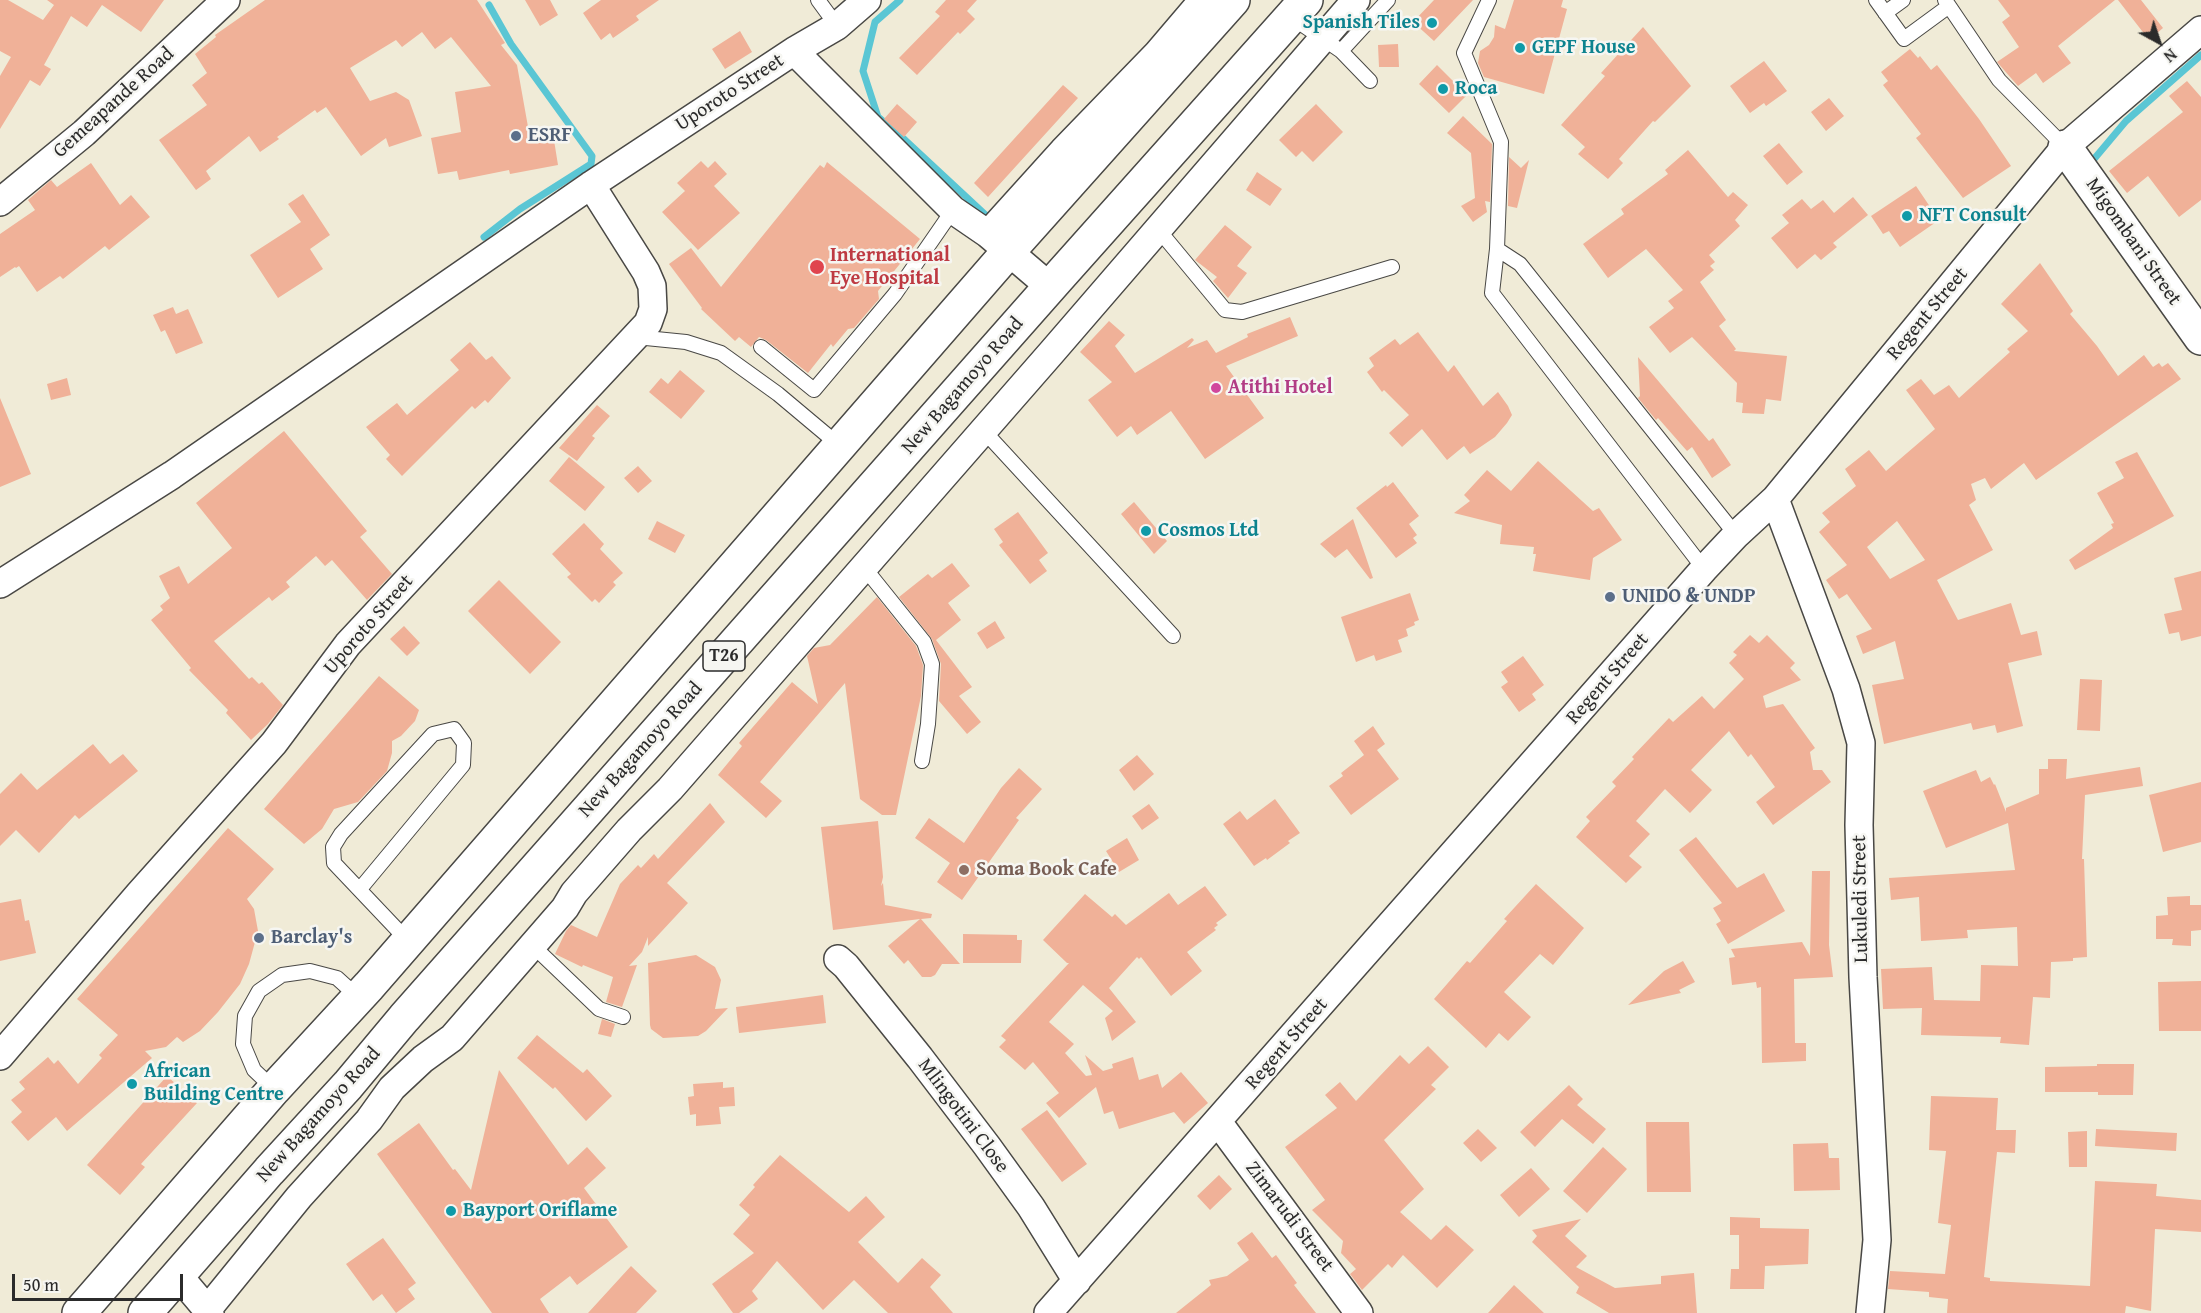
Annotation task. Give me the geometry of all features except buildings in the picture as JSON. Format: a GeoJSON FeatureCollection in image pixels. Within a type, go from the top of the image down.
{"type":"FeatureCollection","features":[{"type":"Feature","properties":{"kind":"main road","name":"T26"},"geometry":{"type":"LineString","coordinates":[[79,1313],[274,1089],[408,941],[840,446],[998,243],[1233,0]]}},
{"type":"Feature","properties":{"kind":"main road","name":"New Bagamoyo Road"},"geometry":{"type":"LineString","coordinates":[[145,1313],[1298,8]]}},
{"type":"Feature","properties":{"kind":"main road","name":"Migombani Street"},"geometry":{"type":"LineString","coordinates":[[2065,147],[2201,338]]}},
{"type":"Feature","properties":{"kind":"street","name":"Gemeapande Road"},"geometry":{"type":"LineString","coordinates":[[0,202],[84,133],[226,0]]}},
{"type":"Feature","properties":{"kind":"street","name":"Uporoto Street"},"geometry":{"type":"LineString","coordinates":[[0,584],[172,476],[591,185],[794,51],[837,26],[867,0]]}},
{"type":"Feature","properties":{"kind":"street"},"geometry":{"type":"LineString","coordinates":[[998,243],[1063,151],[1157,54],[1203,0]]}},
{"type":"Feature","properties":{"kind":"street"},"geometry":{"type":"LineString","coordinates":[[178,1275],[208,1312],[299,1197],[369,1120],[392,1088],[423,1059],[452,1038],[531,944],[565,908],[574,893],[629,830],[670,789],[1157,228],[1332,44],[1356,0]]}},
{"type":"Feature","properties":{"kind":"street","name":"Regent Street"},"geometry":{"type":"LineString","coordinates":[[1048,1313],[1704,569],[1775,499],[2065,147],[2201,30]]}},
{"type":"Feature","properties":{"kind":"street"},"geometry":{"type":"LineString","coordinates":[[794,51],[953,210],[998,243],[1050,287]]}},
{"type":"Feature","properties":{"kind":"street","name":"Uporoto Street"},"geometry":{"type":"LineString","coordinates":[[0,1056],[139,894],[274,743],[348,644],[648,323],[653,309],[652,286],[646,272],[591,185]]}},
{"type":"Feature","properties":{"kind":"street","name":"Lukuledi Street"},"geometry":{"type":"LineString","coordinates":[[1775,499],[1846,689],[1862,743],[1859,825],[1863,977],[1877,1240],[1870,1313]]}},
{"type":"Feature","properties":{"kind":"street","name":"Mlingotini Close"},"geometry":{"type":"LineString","coordinates":[[838,959],[920,1058],[987,1146],[1031,1207],[1077,1281]]}},
{"type":"Feature","properties":{"kind":"street","name":"Zimarudi Street"},"geometry":{"type":"LineString","coordinates":[[1218,1122],[1359,1313]]}},
{"type":"Feature","properties":{"kind":"lane"},"geometry":{"type":"LineString","coordinates":[[818,0],[837,26]]}},
{"type":"Feature","properties":{"kind":"lane"},"geometry":{"type":"LineString","coordinates":[[1332,44],[1388,0]]}},
{"type":"Feature","properties":{"kind":"lane"},"geometry":{"type":"LineString","coordinates":[[1489,0],[1464,53],[1501,141],[1497,249],[1492,294],[1704,569]]}},
{"type":"Feature","properties":{"kind":"lane"},"geometry":{"type":"LineString","coordinates":[[1876,0],[1904,39],[1947,3],[1999,81],[2065,147]]}},
{"type":"Feature","properties":{"kind":"lane"},"geometry":{"type":"LineString","coordinates":[[1885,13],[1903,0]]}},
{"type":"Feature","properties":{"kind":"lane"},"geometry":{"type":"LineString","coordinates":[[1298,8],[1370,81]]}},
{"type":"Feature","properties":{"kind":"lane"},"geometry":{"type":"LineString","coordinates":[[761,347],[814,390],[895,294],[953,210]]}},
{"type":"Feature","properties":{"kind":"lane"},"geometry":{"type":"LineString","coordinates":[[1157,228],[1226,310],[1242,312],[1392,267]]}},
{"type":"Feature","properties":{"kind":"lane"},"geometry":{"type":"LineString","coordinates":[[1497,249],[1520,264],[1736,535]]}},
{"type":"Feature","properties":{"kind":"lane"},"geometry":{"type":"LineString","coordinates":[[636,337],[686,342],[722,353],[778,394],[840,446]]}},
{"type":"Feature","properties":{"kind":"lane"},"geometry":{"type":"LineString","coordinates":[[983,430],[1173,636]]}},
{"type":"Feature","properties":{"kind":"lane"},"geometry":{"type":"LineString","coordinates":[[863,566],[924,642],[932,664],[928,724],[922,761]]}},
{"type":"Feature","properties":{"kind":"lane"},"geometry":{"type":"LineString","coordinates":[[360,890],[464,765],[464,743],[454,729],[433,734],[341,834],[333,847],[334,863],[408,941]]}},
{"type":"Feature","properties":{"kind":"lane"},"geometry":{"type":"LineString","coordinates":[[531,944],[599,1009],[623,1017]]}},
{"type":"Feature","properties":{"kind":"lane"},"geometry":{"type":"LineString","coordinates":[[274,1089],[254,1070],[243,1044],[245,1016],[259,991],[282,975],[310,970],[337,978],[358,997]]}},
{"type":"Feature","properties":{"kind":"waterway"},"geometry":{"type":"LineString","coordinates":[[900,0],[875,22],[863,71],[878,117],[990,219]]}},
{"type":"Feature","properties":{"kind":"waterway"},"geometry":{"type":"LineString","coordinates":[[484,237],[520,209],[591,164],[592,156],[511,44],[489,5]]}},
{"type":"Feature","properties":{"kind":"waterway"},"geometry":{"type":"LineString","coordinates":[[2090,167],[2089,165],[2126,121],[2201,55]]}},
{"type":"Feature","properties":{"kind":"place","name":"Spanish Tiles"},"geometry":{"type":"Point","coordinates":[1432,23]}},
{"type":"Feature","properties":{"kind":"place","name":"GEPF House"},"geometry":{"type":"Point","coordinates":[1520,48]}},
{"type":"Feature","properties":{"kind":"place","name":"Roca"},"geometry":{"type":"Point","coordinates":[1443,89]}},
{"type":"Feature","properties":{"kind":"place","name":"ESRF"},"geometry":{"type":"Point","coordinates":[516,136]}},
{"type":"Feature","properties":{"kind":"place","name":"NFT Consult"},"geometry":{"type":"Point","coordinates":[1907,216]}},
{"type":"Feature","properties":{"kind":"place","name":"International Eye Hospital"},"geometry":{"type":"Point","coordinates":[817,267]}},
{"type":"Feature","properties":{"kind":"place","name":"Atithi Hotel"},"geometry":{"type":"Point","coordinates":[1216,388]}},
{"type":"Feature","properties":{"kind":"place","name":"Cosmos Ltd"},"geometry":{"type":"Point","coordinates":[1146,531]}},
{"type":"Feature","properties":{"kind":"place","name":"UNIDO & UNDP"},"geometry":{"type":"Point","coordinates":[1610,597]}},
{"type":"Feature","properties":{"kind":"place","name":"Soma Book Cafe"},"geometry":{"type":"Point","coordinates":[964,870]}},
{"type":"Feature","properties":{"kind":"place","name":"Barclay's"},"geometry":{"type":"Point","coordinates":[259,938]}},
{"type":"Feature","properties":{"kind":"place","name":"African Building Centre"},"geometry":{"type":"Point","coordinates":[132,1084]}},
{"type":"Feature","properties":{"kind":"place","name":"Bayport Oriflame"},"geometry":{"type":"Point","coordinates":[451,1211]}}]}
